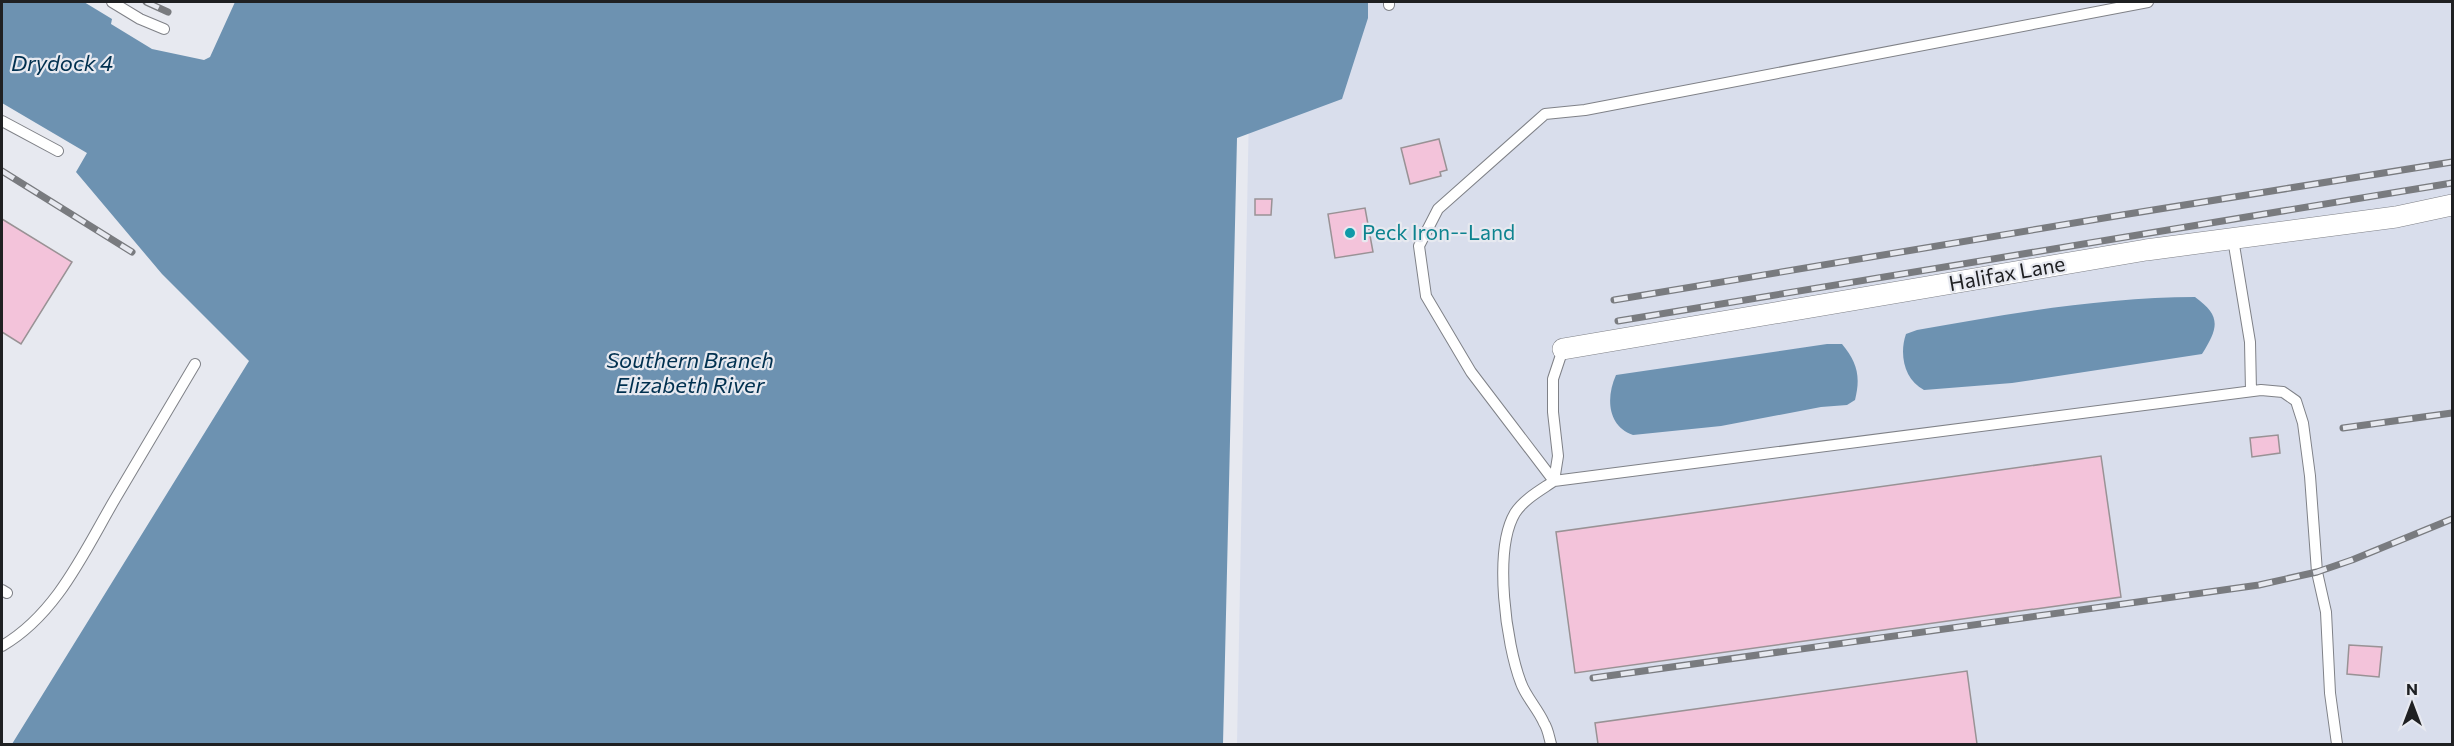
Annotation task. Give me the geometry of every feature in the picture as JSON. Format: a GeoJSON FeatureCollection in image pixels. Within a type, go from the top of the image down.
{"type":"FeatureCollection","features":[{"type":"Feature","properties":{"kind":"street","name":"Halifax Lane"},"geometry":{"type":"LineString","coordinates":[[1563,349],[2146,250],[2396,217],[2452,206]]}},
{"type":"Feature","properties":{"kind":"lane"},"geometry":{"type":"LineString","coordinates":[[112,2],[140,19],[164,29]]}},
{"type":"Feature","properties":{"kind":"lane"},"geometry":{"type":"LineString","coordinates":[[1554,481],[1471,372],[1426,296],[1419,246],[1438,209],[1545,114],[1585,110],[2148,2]]}},
{"type":"Feature","properties":{"kind":"lane"},"geometry":{"type":"LineString","coordinates":[[2,121],[58,151]]}},
{"type":"Feature","properties":{"kind":"lane"},"geometry":{"type":"LineString","coordinates":[[2233,239],[2250,342],[2251,391]]}},
{"type":"Feature","properties":{"kind":"lane"},"geometry":{"type":"LineString","coordinates":[[1554,481],[1558,456],[1553,412],[1553,379],[1563,349]]}},
{"type":"Feature","properties":{"kind":"lane"},"geometry":{"type":"LineString","coordinates":[[2,646],[38,619],[64,584],[195,364]]}},
{"type":"Feature","properties":{"kind":"lane"},"geometry":{"type":"LineString","coordinates":[[1551,744],[1545,724],[1521,684],[1511,640],[1502,578],[1503,546],[1515,513],[1527,500],[1554,481],[2261,390],[2283,392],[2296,401],[2303,423],[2310,476],[2317,572],[2326,612],[2330,693],[2337,744]]}},
{"type":"Feature","properties":{"kind":"shaded area"},"geometry":{"type":"Polygon","coordinates":[[[1251,2],[2452,2],[2452,744],[1237,744],[1251,2]]]}},
{"type":"Feature","properties":{"kind":"water","name":"Southern Branch Elizabeth River"},"geometry":{"type":"Polygon","coordinates":[[[2,2],[84,2],[112,19],[111,24],[152,49],[204,60],[210,57],[235,2],[1368,2],[1368,18],[1342,99],[1237,138],[1223,744],[12,744],[249,361],[162,274],[76,172],[87,153],[2,103],[2,2]]]}},
{"type":"Feature","properties":{"kind":"water"},"geometry":{"type":"Polygon","coordinates":[[[2195,297],[2209,310],[2215,322],[2212,336],[2202,354],[2012,383],[1924,390],[1912,380],[1903,358],[1906,334],[1917,330],[2091,303],[2195,297]]]}},
{"type":"Feature","properties":{"kind":"water"},"geometry":{"type":"Polygon","coordinates":[[[1827,344],[1842,344],[1854,363],[1857,391],[1855,400],[1847,405],[1821,407],[1721,426],[1633,435],[1618,425],[1611,410],[1611,392],[1616,375],[1827,344]]]}},
{"type":"Feature","properties":{"kind":"building"},"geometry":{"type":"Polygon","coordinates":[[[1439,139],[1447,170],[1440,172],[1441,176],[1410,184],[1401,148],[1439,139]]]}},
{"type":"Feature","properties":{"kind":"building"},"geometry":{"type":"Polygon","coordinates":[[[1255,199],[1272,199],[1271,215],[1255,215],[1255,199]]]}},
{"type":"Feature","properties":{"kind":"building","name":"Peck Iron--Land"},"geometry":{"type":"Polygon","coordinates":[[[1365,208],[1373,252],[1335,258],[1328,214],[1365,208]]]}},
{"type":"Feature","properties":{"kind":"building"},"geometry":{"type":"Polygon","coordinates":[[[2,219],[72,262],[21,344],[2,332],[2,219]]]}},
{"type":"Feature","properties":{"kind":"building"},"geometry":{"type":"Polygon","coordinates":[[[2278,435],[2280,453],[2252,457],[2250,438],[2278,435]]]}},
{"type":"Feature","properties":{"kind":"building"},"geometry":{"type":"Polygon","coordinates":[[[2101,456],[2121,597],[1575,673],[1556,532],[2101,456]]]}},
{"type":"Feature","properties":{"kind":"building"},"geometry":{"type":"Polygon","coordinates":[[[2349,645],[2382,647],[2379,677],[2347,674],[2349,645]]]}},
{"type":"Feature","properties":{"kind":"building"},"geometry":{"type":"Polygon","coordinates":[[[1967,671],[1977,744],[1598,744],[1595,723],[1967,671]]]}},
{"type":"Feature","properties":{"kind":"railway"},"geometry":{"type":"LineString","coordinates":[[146,2],[168,12]]}},
{"type":"Feature","properties":{"kind":"railway"},"geometry":{"type":"LineString","coordinates":[[1614,300],[2452,162]]}},
{"type":"Feature","properties":{"kind":"railway"},"geometry":{"type":"LineString","coordinates":[[2,171],[132,252]]}},
{"type":"Feature","properties":{"kind":"railway"},"geometry":{"type":"LineString","coordinates":[[1618,321],[2452,183]]}},
{"type":"Feature","properties":{"kind":"railway"},"geometry":{"type":"LineString","coordinates":[[2343,428],[2452,413]]}},
{"type":"Feature","properties":{"kind":"railway"},"geometry":{"type":"LineString","coordinates":[[1593,678],[2259,585],[2317,572],[2452,519]]}},
{"type":"Feature","properties":{"kind":"place","name":"Peck Iron--Land"},"geometry":{"type":"Point","coordinates":[1350,233]}},
{"type":"Feature","properties":{"kind":"water label","name":"Drydock 4"},"geometry":{"type":"Point","coordinates":[62,63]}}]}
